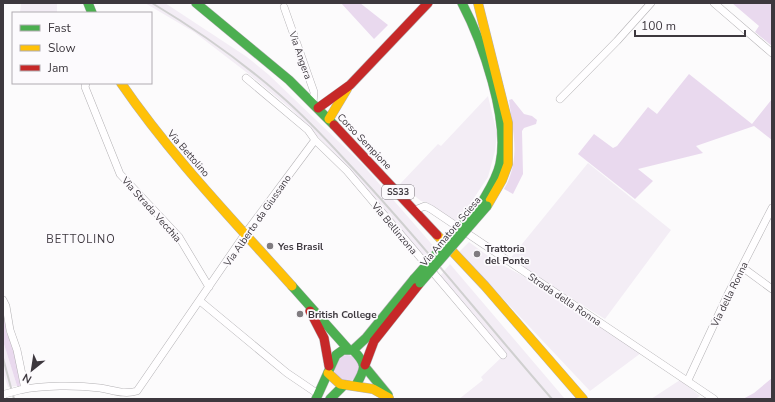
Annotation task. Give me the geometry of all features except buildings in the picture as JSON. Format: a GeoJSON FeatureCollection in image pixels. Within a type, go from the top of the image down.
{"type":"FeatureCollection","features":[{"type":"Feature","properties":{"kind":"street","name":"Corso Sempione"},"geometry":{"type":"LineString","coordinates":[[196,3],[289,80],[329,119],[416,210],[485,286],[582,399]]}},
{"type":"Feature","properties":{"kind":"street"},"geometry":{"type":"LineString","coordinates":[[329,119],[350,85],[428,3]]}},
{"type":"Feature","properties":{"kind":"street","name":"Via Amatore Sciesa"},"geometry":{"type":"LineString","coordinates":[[462,3],[472,20],[481,47],[501,124],[503,145],[501,162],[484,204]]}},
{"type":"Feature","properties":{"kind":"street","name":"Via Amatore Sciesa"},"geometry":{"type":"LineString","coordinates":[[351,350],[366,338],[484,204],[504,174],[508,164],[508,123],[478,3]]}},
{"type":"Feature","properties":{"kind":"street"},"geometry":{"type":"LineString","coordinates":[[560,99],[617,41],[651,3]]}},
{"type":"Feature","properties":{"kind":"street"},"geometry":{"type":"LineString","coordinates":[[714,3],[772,53]]}},
{"type":"Feature","properties":{"kind":"street","name":"Via Angera"},"geometry":{"type":"LineString","coordinates":[[284,7],[314,92],[316,106]]}},
{"type":"Feature","properties":{"kind":"street","name":"Via Bellinzona"},"geometry":{"type":"LineString","coordinates":[[246,78],[308,130],[315,140],[347,172],[503,355]]}},
{"type":"Feature","properties":{"kind":"street","name":"Via Strada Vecchia"},"geometry":{"type":"LineString","coordinates":[[86,84],[120,174],[179,237],[210,288]]}},
{"type":"Feature","properties":{"kind":"street","name":"Via Bettolino"},"geometry":{"type":"LineString","coordinates":[[122,84],[144,117],[302,298]]}},
{"type":"Feature","properties":{"kind":"street"},"geometry":{"type":"LineString","coordinates":[[316,106],[350,85]]}},
{"type":"Feature","properties":{"kind":"street","name":"Via Alberto da Giussano"},"geometry":{"type":"LineString","coordinates":[[137,391],[210,288],[245,234],[315,140]]}},
{"type":"Feature","properties":{"kind":"street","name":"Strada della Ronna"},"geometry":{"type":"LineString","coordinates":[[416,210],[425,206],[431,208],[688,380],[714,399]]}},
{"type":"Feature","properties":{"kind":"street","name":"Via della Ronna"},"geometry":{"type":"LineString","coordinates":[[688,380],[772,208]]}},
{"type":"Feature","properties":{"kind":"street"},"geometry":{"type":"LineString","coordinates":[[742,267],[772,289]]}},
{"type":"Feature","properties":{"kind":"street","name":"Via Amatore Sciesa"},"geometry":{"type":"LineString","coordinates":[[365,366],[374,341],[417,281]]}},
{"type":"Feature","properties":{"kind":"street"},"geometry":{"type":"LineString","coordinates":[[302,298],[351,350],[361,358],[365,366],[390,398]]}},
{"type":"Feature","properties":{"kind":"street"},"geometry":{"type":"LineString","coordinates":[[302,298],[324,338],[328,370],[335,381],[344,385],[356,385],[373,389],[390,398]]}},
{"type":"Feature","properties":{"kind":"street"},"geometry":{"type":"LineString","coordinates":[[3,300],[6,306],[10,330],[17,350],[22,390]]}},
{"type":"Feature","properties":{"kind":"street"},"geometry":{"type":"LineString","coordinates":[[200,301],[317,397],[336,354],[351,350]]}},
{"type":"Feature","properties":{"kind":"street"},"geometry":{"type":"LineString","coordinates":[[356,385],[363,376],[365,366]]}},
{"type":"Feature","properties":{"kind":"street"},"geometry":{"type":"LineString","coordinates":[[330,399],[344,385]]}},
{"type":"Feature","properties":{"kind":"street"},"geometry":{"type":"LineString","coordinates":[[4,395],[22,390],[40,388],[100,388],[122,393],[137,391],[139,399]]}},
{"type":"Feature","properties":{"kind":"shaded area"},"geometry":{"type":"Polygon","coordinates":[[[21,3],[57,3],[57,12],[20,12],[21,3]]]}},
{"type":"Feature","properties":{"kind":"shaded area"},"geometry":{"type":"Polygon","coordinates":[[[145,3],[165,3],[247,57],[269,75],[362,164],[436,249],[426,261],[338,157],[291,109],[194,32],[145,3]]]}},
{"type":"Feature","properties":{"kind":"shaded area"},"geometry":{"type":"Polygon","coordinates":[[[341,3],[360,3],[388,25],[374,39],[341,3]]]}},
{"type":"Feature","properties":{"kind":"shaded area"},"geometry":{"type":"Polygon","coordinates":[[[732,3],[772,3],[772,46],[755,32],[759,26],[732,3]]]}},
{"type":"Feature","properties":{"kind":"shaded area"},"geometry":{"type":"Polygon","coordinates":[[[689,74],[752,124],[772,99],[772,140],[754,126],[696,146],[703,153],[638,169],[653,181],[635,199],[578,154],[594,134],[613,148],[617,146],[648,107],[657,114],[689,74]]]}},
{"type":"Feature","properties":{"kind":"shaded area"},"geometry":{"type":"Polygon","coordinates":[[[488,96],[497,134],[495,151],[488,177],[456,225],[425,202],[421,201],[400,184],[438,144],[441,146],[488,96]]]}},
{"type":"Feature","properties":{"kind":"shaded area"},"geometry":{"type":"Polygon","coordinates":[[[512,99],[524,114],[532,116],[537,120],[536,124],[524,128],[522,131],[523,174],[513,194],[504,189],[513,167],[514,157],[514,135],[509,100],[512,99]]]}},
{"type":"Feature","properties":{"kind":"shaded area"},"geometry":{"type":"Polygon","coordinates":[[[588,163],[671,230],[605,319],[509,260],[588,163]]]}},
{"type":"Feature","properties":{"kind":"shaded area"},"geometry":{"type":"Polygon","coordinates":[[[469,242],[495,261],[525,277],[641,353],[590,391],[459,252],[469,242]]]}},
{"type":"Feature","properties":{"kind":"shaded area"},"geometry":{"type":"Polygon","coordinates":[[[450,264],[565,399],[459,399],[483,380],[481,377],[506,353],[440,276],[450,264]]]}},
{"type":"Feature","properties":{"kind":"shaded area"},"geometry":{"type":"Polygon","coordinates":[[[3,310],[6,331],[14,350],[22,386],[17,386],[3,341],[3,310]]]}},
{"type":"Feature","properties":{"kind":"shaded area"},"geometry":{"type":"Polygon","coordinates":[[[3,341],[17,386],[8,387],[3,372],[3,341]]]}},
{"type":"Feature","properties":{"kind":"shaded area"},"geometry":{"type":"Polygon","coordinates":[[[347,355],[356,359],[360,368],[356,377],[347,381],[338,377],[334,368],[338,359],[347,355]]]}},
{"type":"Feature","properties":{"kind":"shaded area"},"geometry":{"type":"Polygon","coordinates":[[[772,378],[772,399],[743,399],[754,393],[772,378]]]}},
{"type":"Feature","properties":{"kind":"shaded area"},"geometry":{"type":"Polygon","coordinates":[[[680,380],[700,396],[695,399],[651,399],[680,380]]]}},
{"type":"Feature","properties":{"kind":"railway"},"geometry":{"type":"LineString","coordinates":[[152,3],[202,35],[234,58],[289,103],[338,152],[399,219],[552,399]]}},
{"type":"Feature","properties":{"kind":"railway"},"geometry":{"type":"LineString","coordinates":[[3,358],[14,399]]}},
{"type":"Feature","properties":{"kind":"traffic: fast"},"geometry":{"type":"LineString","coordinates":[[88,3],[92,12]]}},
{"type":"Feature","properties":{"kind":"traffic: fast"},"geometry":{"type":"LineString","coordinates":[[196,3],[289,80],[334,125]]}},
{"type":"Feature","properties":{"kind":"traffic: fast"},"geometry":{"type":"LineString","coordinates":[[462,3],[478,38],[492,81],[498,104],[501,126],[502,146],[499,169],[482,202]]}},
{"type":"Feature","properties":{"kind":"traffic: fast"},"geometry":{"type":"LineString","coordinates":[[414,279],[482,202]]}},
{"type":"Feature","properties":{"kind":"traffic: fast"},"geometry":{"type":"LineString","coordinates":[[420,283],[487,206]]}},
{"type":"Feature","properties":{"kind":"traffic: fast"},"geometry":{"type":"LineString","coordinates":[[353,350],[366,338],[414,279]]}},
{"type":"Feature","properties":{"kind":"traffic: fast"},"geometry":{"type":"LineString","coordinates":[[292,286],[349,350]]}},
{"type":"Feature","properties":{"kind":"traffic: fast"},"geometry":{"type":"LineString","coordinates":[[316,399],[336,355],[343,350],[353,350],[363,363],[364,366],[362,374],[356,385]]}},
{"type":"Feature","properties":{"kind":"traffic: fast"},"geometry":{"type":"LineString","coordinates":[[365,367],[388,395]]}},
{"type":"Feature","properties":{"kind":"traffic: fast"},"geometry":{"type":"LineString","coordinates":[[330,399],[344,385]]}},
{"type":"Feature","properties":{"kind":"traffic: slow"},"geometry":{"type":"LineString","coordinates":[[478,3],[508,123],[508,164],[502,180],[487,206]]}},
{"type":"Feature","properties":{"kind":"traffic: slow"},"geometry":{"type":"LineString","coordinates":[[122,84],[140,110],[182,162],[292,286]]}},
{"type":"Feature","properties":{"kind":"traffic: slow"},"geometry":{"type":"LineString","coordinates":[[329,119],[347,89]]}},
{"type":"Feature","properties":{"kind":"traffic: slow"},"geometry":{"type":"LineString","coordinates":[[437,235],[485,286],[583,399]]}},
{"type":"Feature","properties":{"kind":"traffic: slow"},"geometry":{"type":"LineString","coordinates":[[328,373],[340,384],[373,389],[389,398]]}},
{"type":"Feature","properties":{"kind":"traffic: jam"},"geometry":{"type":"LineString","coordinates":[[318,108],[350,85],[428,3]]}},
{"type":"Feature","properties":{"kind":"traffic: jam"},"geometry":{"type":"LineString","coordinates":[[334,125],[437,235]]}},
{"type":"Feature","properties":{"kind":"traffic: jam"},"geometry":{"type":"LineString","coordinates":[[365,365],[374,341],[420,283]]}},
{"type":"Feature","properties":{"kind":"traffic: jam"},"geometry":{"type":"LineString","coordinates":[[310,311],[324,338],[329,366]]}},
{"type":"Feature","properties":{"kind":"place","name":"Yes Brasil"},"geometry":{"type":"Point","coordinates":[270,246]}},
{"type":"Feature","properties":{"kind":"place","name":"Trattoria del Ponte"},"geometry":{"type":"Point","coordinates":[477,254]}},
{"type":"Feature","properties":{"kind":"place","name":"British College"},"geometry":{"type":"Point","coordinates":[300,314]}},
{"type":"Feature","properties":{"kind":"district","name":"BETTOLINO"},"geometry":{"type":"Point","coordinates":[81,239]}}]}
